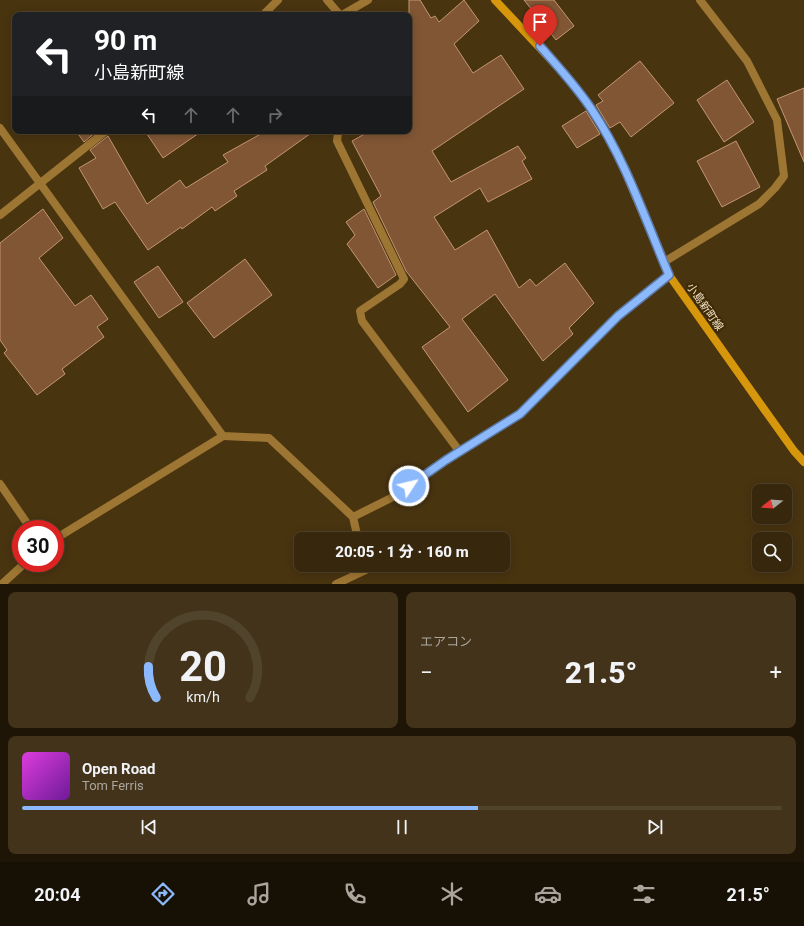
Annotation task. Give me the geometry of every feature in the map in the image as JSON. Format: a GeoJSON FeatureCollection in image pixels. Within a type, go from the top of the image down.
{"type":"FeatureCollection","features":[{"type":"Feature","properties":{"kind":"main road","name":"小島新町線"},"geometry":{"type":"LineString","coordinates":[[495,0],[569,79],[592,109],[616,150],[669,275],[759,402],[804,462]]}},
{"type":"Feature","properties":{"kind":"street"},"geometry":{"type":"LineString","coordinates":[[266,12],[278,0]]}},
{"type":"Feature","properties":{"kind":"street"},"geometry":{"type":"LineString","coordinates":[[327,0],[338,12]]}},
{"type":"Feature","properties":{"kind":"street"},"geometry":{"type":"LineString","coordinates":[[346,12],[368,0]]}},
{"type":"Feature","properties":{"kind":"street"},"geometry":{"type":"LineString","coordinates":[[664,262],[759,204],[775,188],[784,176],[777,120],[747,61],[700,0]]}},
{"type":"Feature","properties":{"kind":"street"},"geometry":{"type":"LineString","coordinates":[[0,128],[223,436]]}},
{"type":"Feature","properties":{"kind":"street"},"geometry":{"type":"LineString","coordinates":[[0,214],[102,134]]}},
{"type":"Feature","properties":{"kind":"street"},"geometry":{"type":"LineString","coordinates":[[338,134],[337,141],[404,279],[400,284],[360,311],[362,321],[460,452]]}},
{"type":"Feature","properties":{"kind":"street"},"geometry":{"type":"LineString","coordinates":[[353,517],[397,495],[460,452],[520,414],[618,316],[669,275]]}},
{"type":"Feature","properties":{"kind":"street"},"geometry":{"type":"LineString","coordinates":[[64,534],[223,436],[269,438],[353,517],[356,532]]}},
{"type":"Feature","properties":{"kind":"street"},"geometry":{"type":"LineString","coordinates":[[0,484],[25,520]]}},
{"type":"Feature","properties":{"kind":"street"},"geometry":{"type":"LineString","coordinates":[[2,584],[15,572]]}},
{"type":"Feature","properties":{"kind":"street"},"geometry":{"type":"LineString","coordinates":[[336,584],[362,572]]}},
{"type":"Feature","properties":{"kind":"building"},"geometry":{"type":"Polygon","coordinates":[[[409,0],[420,0],[431,18],[435,16],[439,22],[464,0],[479,21],[454,44],[473,73],[501,55],[524,89],[432,151],[451,182],[518,146],[526,158],[522,161],[532,179],[488,202],[480,188],[434,217],[455,250],[487,230],[519,288],[530,279],[536,286],[565,263],[594,303],[569,328],[573,334],[543,361],[495,294],[462,319],[508,380],[468,412],[422,347],[450,327],[406,271],[373,202],[381,196],[352,141],[365,134],[412,134],[412,12],[409,12],[409,0]]]}},
{"type":"Feature","properties":{"kind":"building"},"geometry":{"type":"Polygon","coordinates":[[[524,0],[554,0],[574,26],[556,40],[524,0]]]}},
{"type":"Feature","properties":{"kind":"building"},"geometry":{"type":"Polygon","coordinates":[[[640,61],[674,103],[631,137],[620,122],[610,128],[596,105],[603,101],[598,95],[640,61]]]}},
{"type":"Feature","properties":{"kind":"building"},"geometry":{"type":"Polygon","coordinates":[[[727,80],[754,122],[724,142],[697,100],[727,80]]]}},
{"type":"Feature","properties":{"kind":"building"},"geometry":{"type":"Polygon","coordinates":[[[804,88],[804,162],[777,99],[804,88]]]}},
{"type":"Feature","properties":{"kind":"building"},"geometry":{"type":"Polygon","coordinates":[[[586,111],[600,134],[577,148],[562,126],[586,111]]]}},
{"type":"Feature","properties":{"kind":"building"},"geometry":{"type":"Polygon","coordinates":[[[78,134],[93,134],[84,142],[78,134]]]}},
{"type":"Feature","properties":{"kind":"building"},"geometry":{"type":"Polygon","coordinates":[[[147,134],[198,134],[163,158],[147,134]]]}},
{"type":"Feature","properties":{"kind":"building"},"geometry":{"type":"Polygon","coordinates":[[[261,134],[310,134],[265,166],[267,170],[234,191],[237,196],[215,211],[212,207],[182,229],[181,227],[148,250],[115,202],[103,209],[79,168],[96,158],[90,150],[108,136],[147,204],[180,180],[186,188],[228,162],[223,155],[261,134]]]}},
{"type":"Feature","properties":{"kind":"building"},"geometry":{"type":"Polygon","coordinates":[[[736,141],[760,187],[722,207],[697,161],[736,141]]]}},
{"type":"Feature","properties":{"kind":"building"},"geometry":{"type":"Polygon","coordinates":[[[43,209],[63,238],[39,258],[75,306],[91,295],[108,319],[97,327],[104,337],[62,369],[65,374],[37,395],[4,353],[7,350],[0,340],[0,243],[43,209]]]}},
{"type":"Feature","properties":{"kind":"building"},"geometry":{"type":"Polygon","coordinates":[[[364,209],[396,275],[378,288],[347,244],[355,235],[346,222],[364,209]]]}},
{"type":"Feature","properties":{"kind":"building"},"geometry":{"type":"Polygon","coordinates":[[[245,259],[272,295],[214,338],[187,303],[245,259]]]}},
{"type":"Feature","properties":{"kind":"building"},"geometry":{"type":"Polygon","coordinates":[[[158,266],[183,302],[159,318],[134,282],[158,266]]]}},
{"type":"Feature","properties":{"kind":"route"},"geometry":{"type":"LineString","coordinates":[[409,486],[446,460],[520,414],[618,316],[669,275],[616,150],[592,109],[569,79],[540,46]]}}]}
